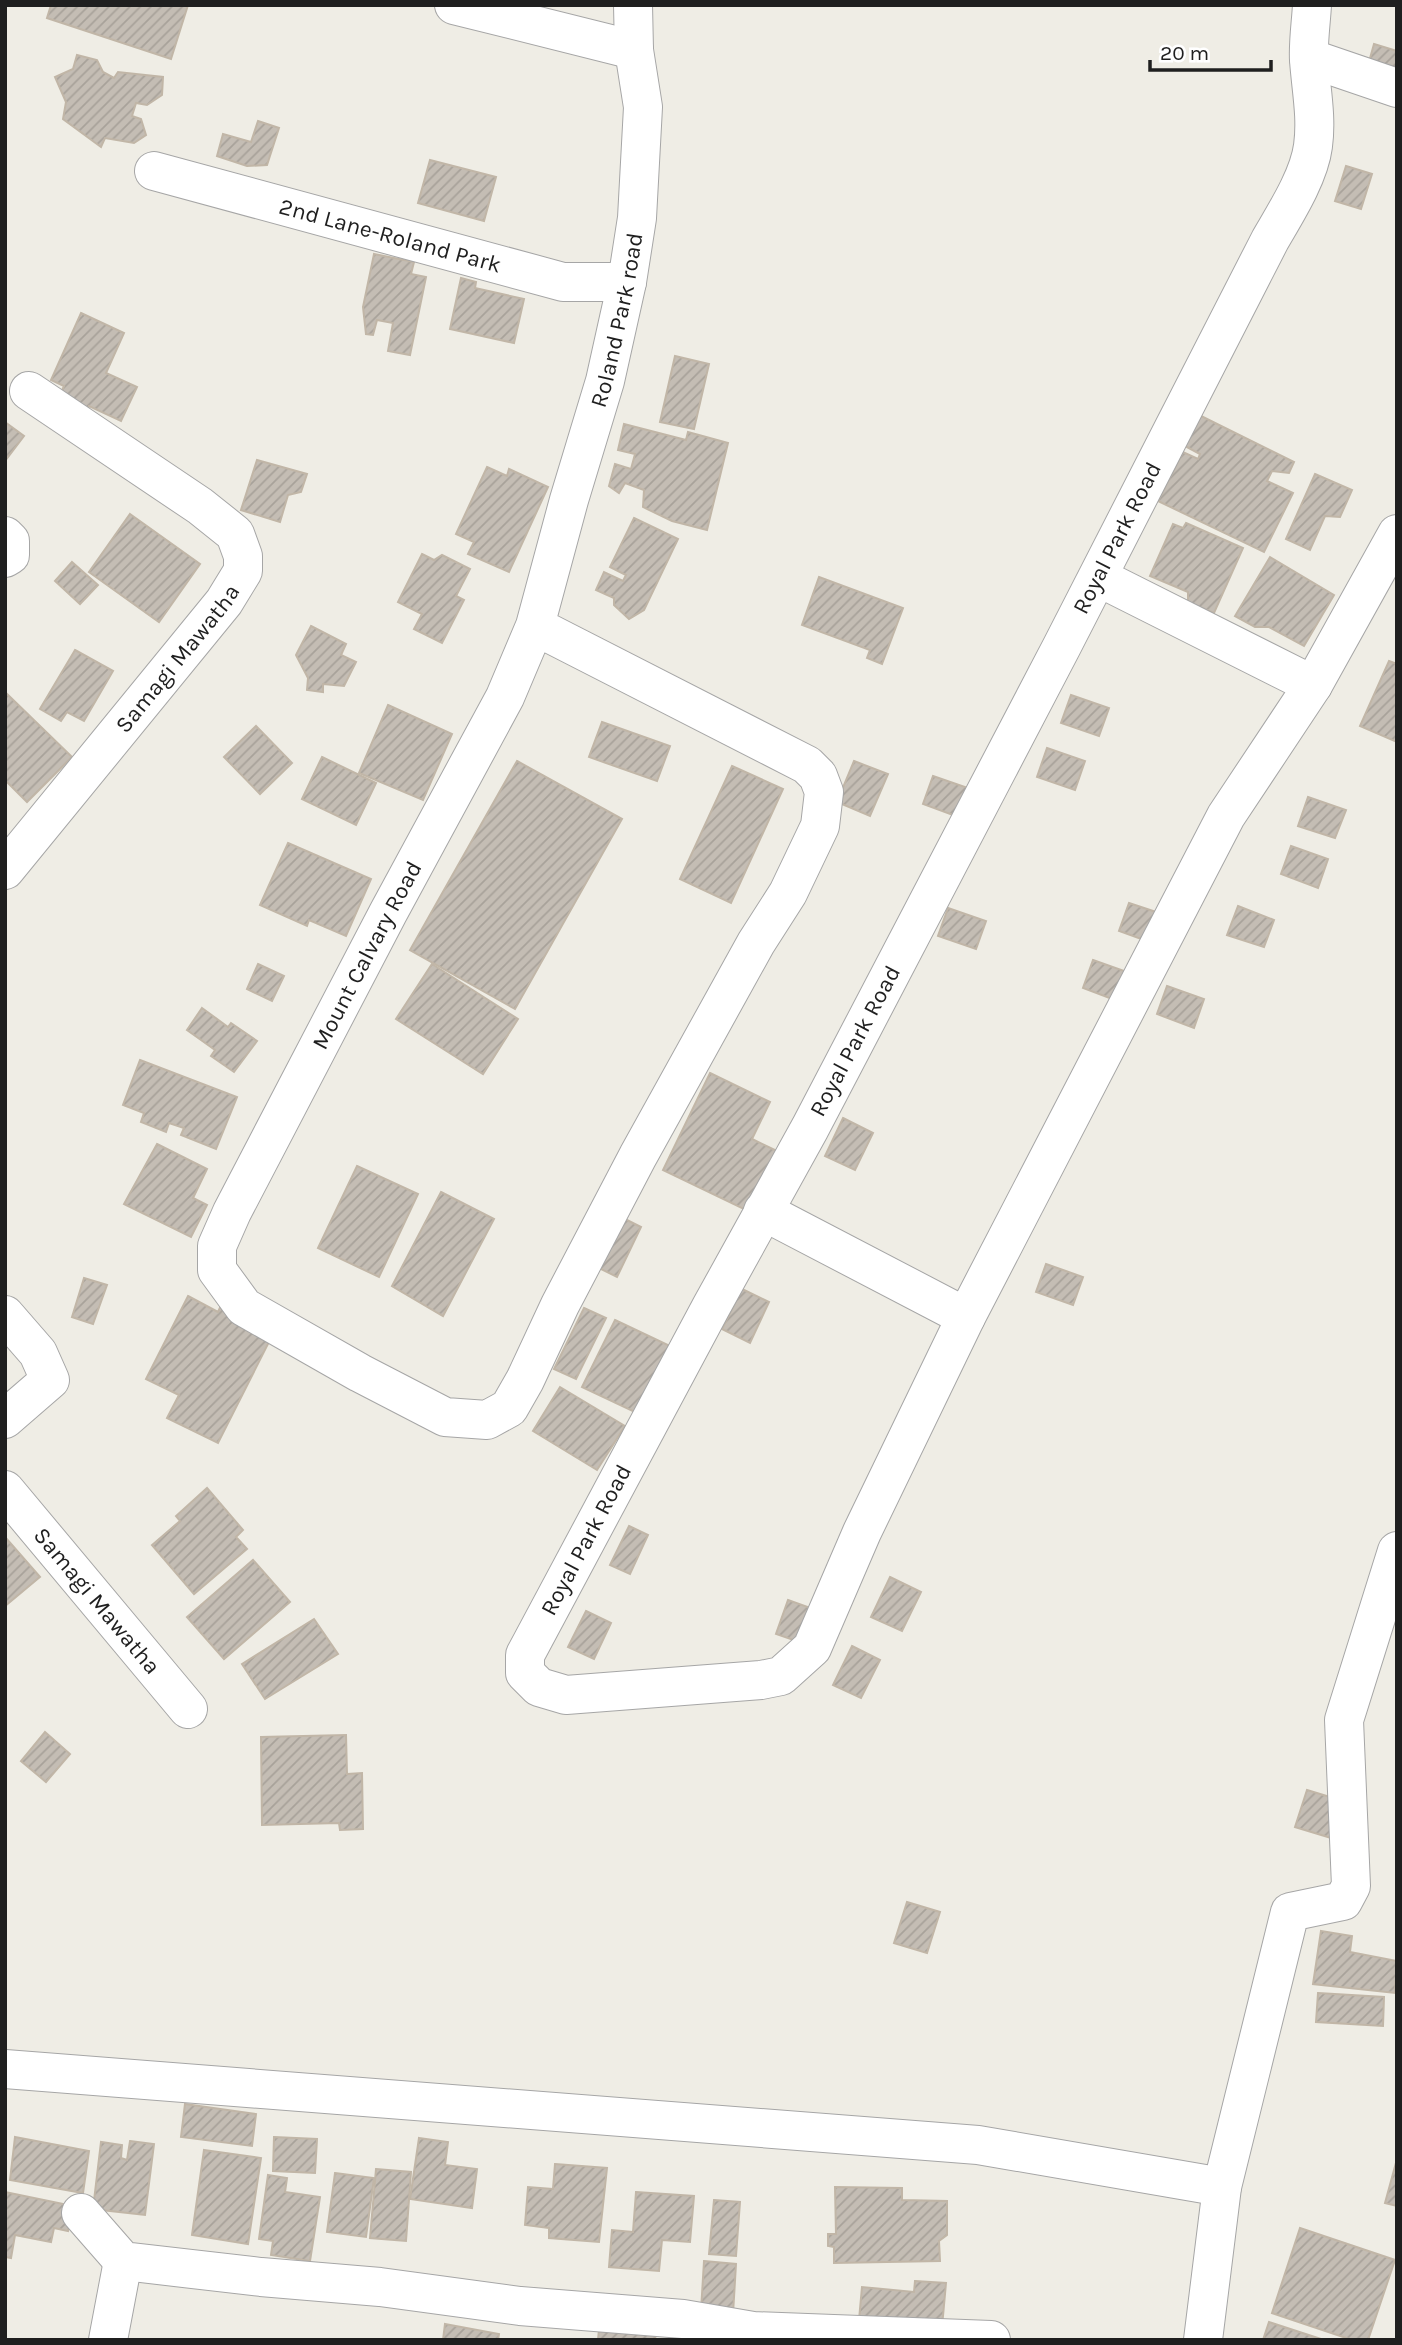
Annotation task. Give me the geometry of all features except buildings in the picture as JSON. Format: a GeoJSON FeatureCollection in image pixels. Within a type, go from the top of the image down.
{"type":"FeatureCollection","features":[{"type":"Feature","properties":{"kind":"street"},"geometry":{"type":"LineString","coordinates":[[454,5],[634,50]]}},
{"type":"Feature","properties":{"kind":"street","name":"Roland Park road"},"geometry":{"type":"LineString","coordinates":[[536,626],[569,500],[605,381],[627,282],[637,218],[643,107],[634,50],[633,5]]}},
{"type":"Feature","properties":{"kind":"street","name":"Royal Park Road"},"geometry":{"type":"LineString","coordinates":[[1312,5],[1309,58],[1314,102],[1313,148],[1289,209],[1270,240],[1098,577],[810,1128],[763,1210],[525,1655],[525,1674],[539,1687],[566,1695],[781,1676],[812,1648],[862,1532],[966,1317],[1226,816],[1313,685],[1397,534]]}},
{"type":"Feature","properties":{"kind":"street"},"geometry":{"type":"LineString","coordinates":[[1309,58],[1397,88]]}},
{"type":"Feature","properties":{"kind":"street","name":"2nd Lane-Roland Park"},"geometry":{"type":"LineString","coordinates":[[155,172],[563,282],[627,282]]}},
{"type":"Feature","properties":{"kind":"street","name":"Samagi Mawatha"},"geometry":{"type":"LineString","coordinates":[[5,870],[224,602],[243,571],[243,556],[235,534],[200,506],[29,391]]}},
{"type":"Feature","properties":{"kind":"street"},"geometry":{"type":"LineString","coordinates":[[5,536],[10,541],[9,555],[5,558]]}},
{"type":"Feature","properties":{"kind":"street"},"geometry":{"type":"LineString","coordinates":[[1098,577],[1313,685]]}},
{"type":"Feature","properties":{"kind":"street","name":"Mount Calvary Road"},"geometry":{"type":"LineString","coordinates":[[536,626],[807,765],[818,776],[824,792],[820,826],[788,893],[756,943],[638,1156],[509,1408],[487,1420],[445,1417],[360,1373],[244,1307],[218,1270],[217,1246],[232,1212],[388,913],[505,696],[536,626]]}},
{"type":"Feature","properties":{"kind":"street"},"geometry":{"type":"LineString","coordinates":[[763,1210],[966,1317]]}},
{"type":"Feature","properties":{"kind":"street"},"geometry":{"type":"LineString","coordinates":[[5,1315],[38,1353],[50,1380],[5,1419]]}},
{"type":"Feature","properties":{"kind":"street","name":"Samagi Mawatha"},"geometry":{"type":"LineString","coordinates":[[5,1490],[188,1709]]}},
{"type":"Feature","properties":{"kind":"street"},"geometry":{"type":"LineString","coordinates":[[1203,2340],[1222,2187],[1290,1912],[1343,1901],[1351,1886],[1344,1720],[1397,1551]]}},
{"type":"Feature","properties":{"kind":"street"},"geometry":{"type":"LineString","coordinates":[[5,2069],[978,2145],[1222,2187]]}},
{"type":"Feature","properties":{"kind":"street"},"geometry":{"type":"LineString","coordinates":[[81,2213],[123,2261],[380,2287],[520,2306],[683,2319],[753,2331],[991,2340]]}},
{"type":"Feature","properties":{"kind":"street"},"geometry":{"type":"LineString","coordinates":[[108,2340],[123,2261]]}}]}
